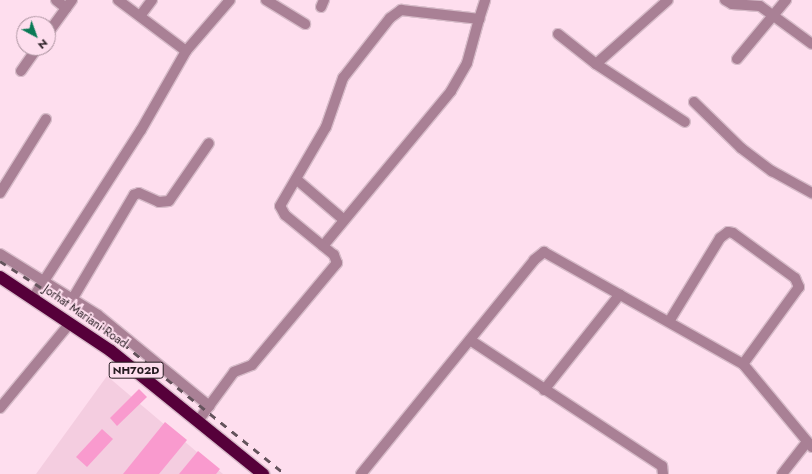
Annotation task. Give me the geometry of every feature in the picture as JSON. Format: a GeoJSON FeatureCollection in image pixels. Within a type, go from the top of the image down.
{"type":"FeatureCollection","features":[{"type":"Feature","properties":{"kind":"highway","name":"Jorhat Mariani Road"},"geometry":{"type":"LineString","coordinates":[[0,278],[70,322],[198,421],[263,474]]}},
{"type":"Feature","properties":{"kind":"street"},"geometry":{"type":"LineString","coordinates":[[56,0],[69,4],[56,22]]}},
{"type":"Feature","properties":{"kind":"street"},"geometry":{"type":"LineString","coordinates":[[118,0],[186,51]]}},
{"type":"Feature","properties":{"kind":"street"},"geometry":{"type":"LineString","coordinates":[[140,16],[152,0]]}},
{"type":"Feature","properties":{"kind":"street"},"geometry":{"type":"LineString","coordinates":[[33,298],[43,280],[142,130],[186,51],[230,0]]}},
{"type":"Feature","properties":{"kind":"street"},"geometry":{"type":"LineString","coordinates":[[266,0],[305,24]]}},
{"type":"Feature","properties":{"kind":"street"},"geometry":{"type":"LineString","coordinates":[[323,246],[451,91],[467,63],[485,0]]}},
{"type":"Feature","properties":{"kind":"street"},"geometry":{"type":"LineString","coordinates":[[596,64],[668,0]]}},
{"type":"Feature","properties":{"kind":"street"},"geometry":{"type":"LineString","coordinates":[[725,0],[732,4],[755,4],[774,15],[812,44]]}},
{"type":"Feature","properties":{"kind":"street"},"geometry":{"type":"LineString","coordinates":[[736,59],[786,0]]}},
{"type":"Feature","properties":{"kind":"street"},"geometry":{"type":"LineString","coordinates":[[198,421],[236,370],[252,365],[335,268],[337,259],[281,211],[282,201],[329,121],[339,84],[395,13],[410,9],[480,19]]}},
{"type":"Feature","properties":{"kind":"street"},"geometry":{"type":"LineString","coordinates":[[558,34],[596,64],[685,122]]}},
{"type":"Feature","properties":{"kind":"street"},"geometry":{"type":"LineString","coordinates":[[21,71],[31,56]]}},
{"type":"Feature","properties":{"kind":"street"},"geometry":{"type":"LineString","coordinates":[[694,102],[745,151],[812,193]]}},
{"type":"Feature","properties":{"kind":"street"},"geometry":{"type":"LineString","coordinates":[[0,193],[46,119]]}},
{"type":"Feature","properties":{"kind":"street"},"geometry":{"type":"LineString","coordinates":[[73,298],[134,195],[144,194],[159,202],[169,201],[209,143]]}},
{"type":"Feature","properties":{"kind":"street"},"geometry":{"type":"LineString","coordinates":[[296,179],[344,220]]}},
{"type":"Feature","properties":{"kind":"street"},"geometry":{"type":"LineString","coordinates":[[670,320],[720,238],[728,232],[732,233],[795,278],[799,287],[743,364]]}},
{"type":"Feature","properties":{"kind":"street"},"geometry":{"type":"LineString","coordinates":[[361,474],[534,260],[544,252],[670,320],[743,364],[810,445],[782,474]]}},
{"type":"Feature","properties":{"kind":"street"},"geometry":{"type":"LineString","coordinates":[[0,254],[73,298],[209,406]]}},
{"type":"Feature","properties":{"kind":"street"},"geometry":{"type":"LineString","coordinates":[[544,390],[620,294]]}},
{"type":"Feature","properties":{"kind":"street"},"geometry":{"type":"LineString","coordinates":[[0,408],[70,322]]}},
{"type":"Feature","properties":{"kind":"street"},"geometry":{"type":"LineString","coordinates":[[470,340],[544,390],[662,466],[663,474]]}},
{"type":"Feature","properties":{"kind":"shaded area"},"geometry":{"type":"Polygon","coordinates":[[[107,376],[223,474],[36,474],[107,376]]]}},
{"type":"Feature","properties":{"kind":"building"},"geometry":{"type":"Polygon","coordinates":[[[139,389],[147,397],[117,426],[110,418],[139,389]]]}},
{"type":"Feature","properties":{"kind":"building"},"geometry":{"type":"Polygon","coordinates":[[[165,422],[187,440],[159,474],[123,474],[165,422]]]}},
{"type":"Feature","properties":{"kind":"building"},"geometry":{"type":"Polygon","coordinates":[[[102,429],[113,439],[87,467],[76,457],[102,429]]]}},
{"type":"Feature","properties":{"kind":"building"},"geometry":{"type":"Polygon","coordinates":[[[198,451],[220,469],[216,474],[179,474],[198,451]]]}},
{"type":"Feature","properties":{"kind":"railway"},"geometry":{"type":"LineString","coordinates":[[0,261],[101,326],[285,474]]}}]}
